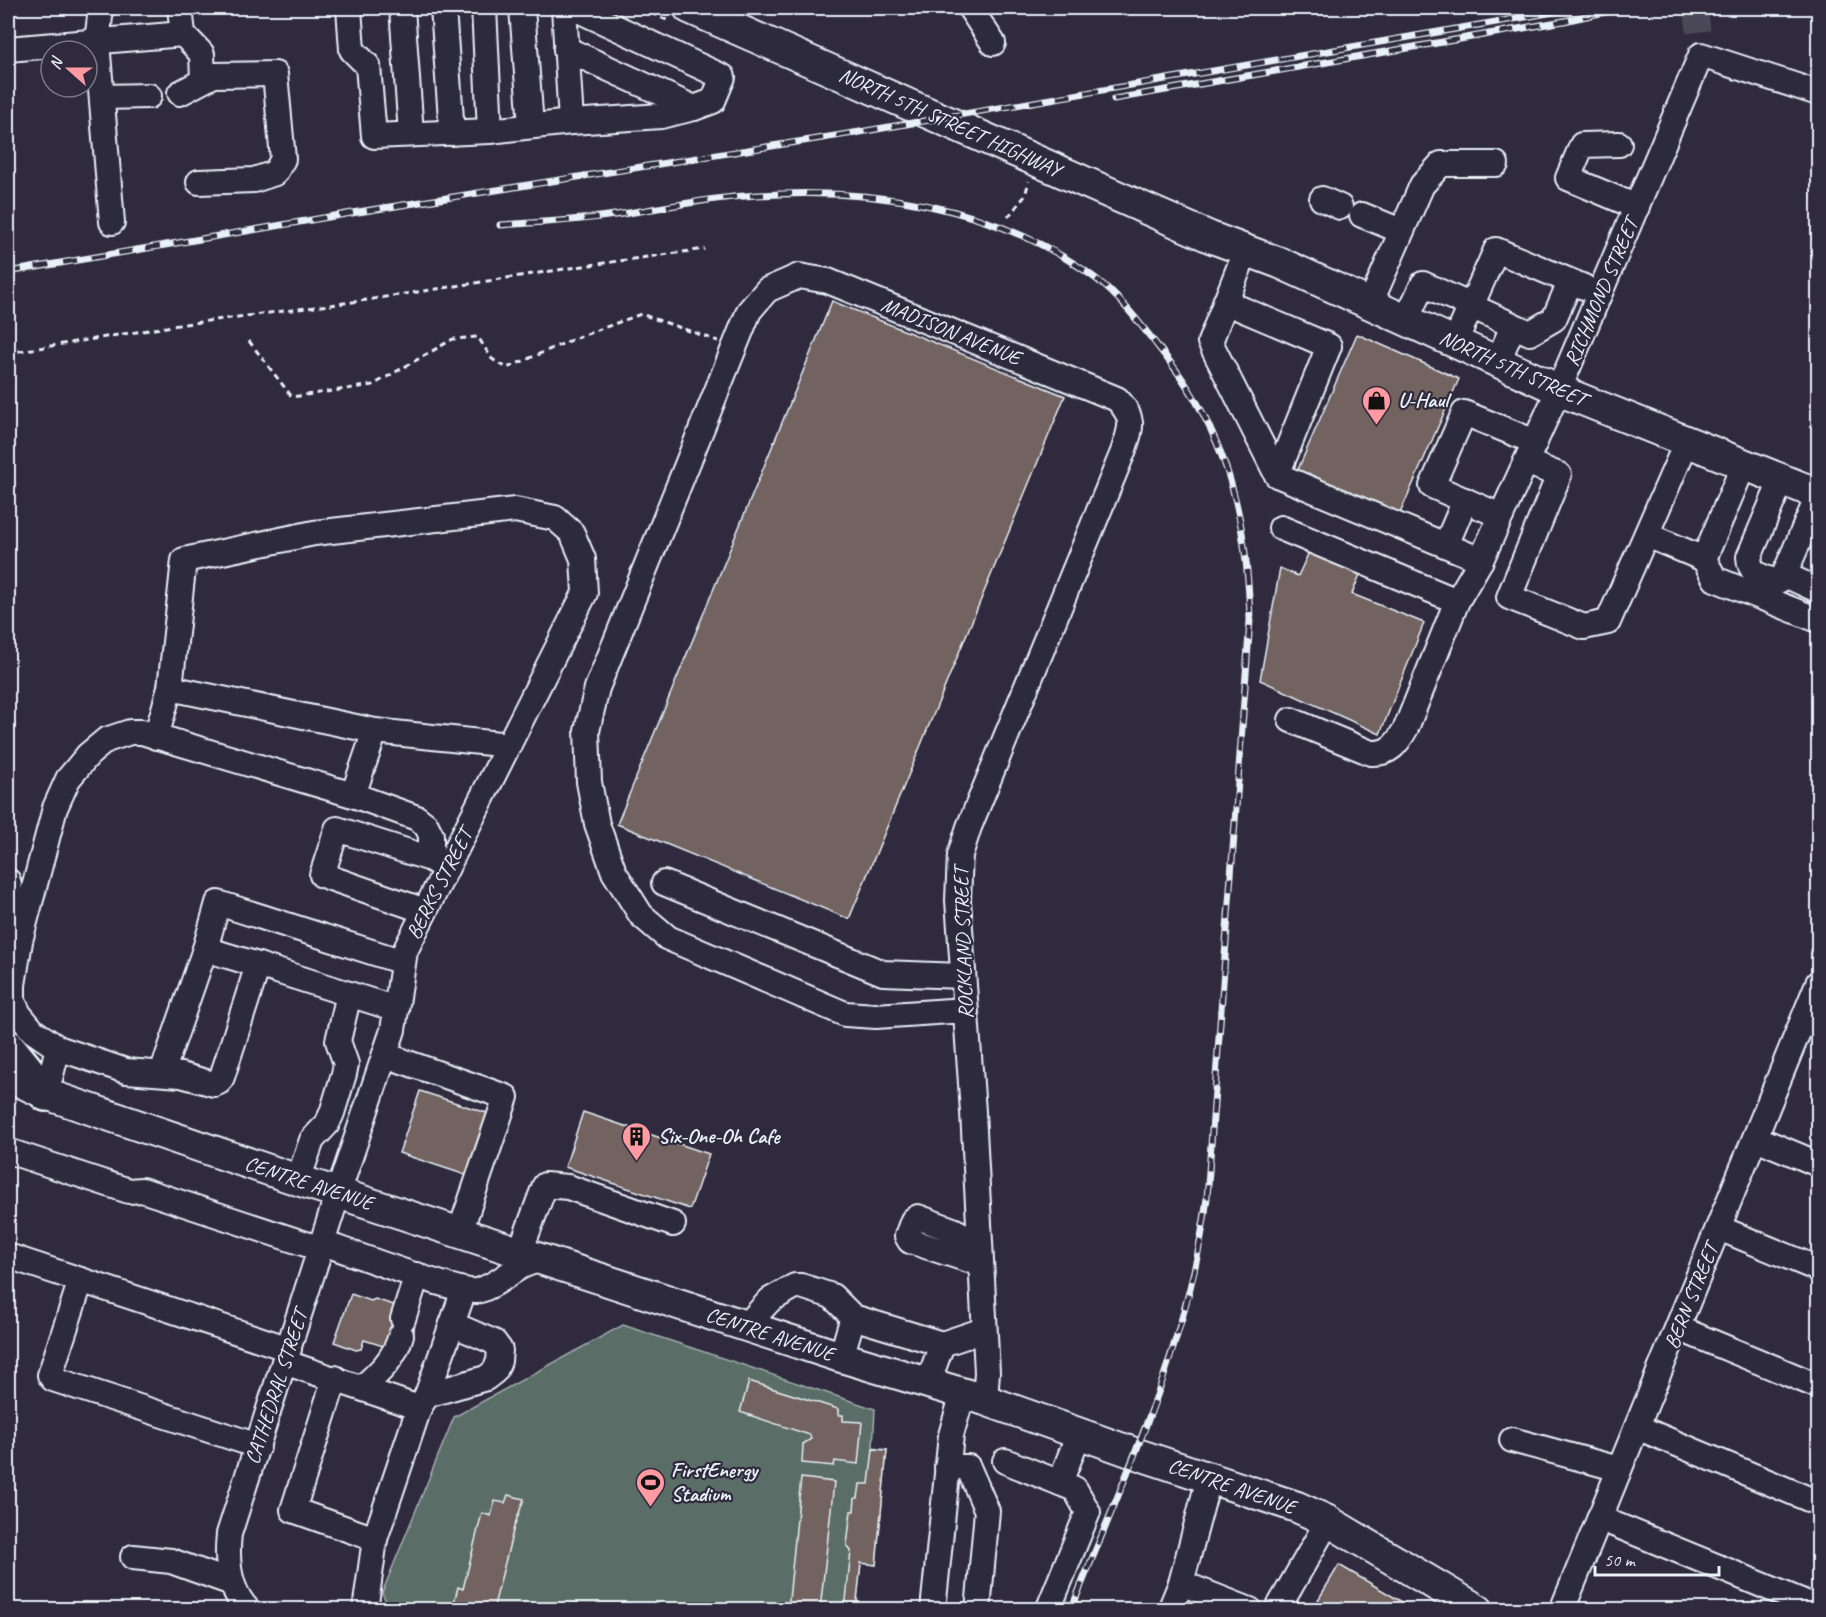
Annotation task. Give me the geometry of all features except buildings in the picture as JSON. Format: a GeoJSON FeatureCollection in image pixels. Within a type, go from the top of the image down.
{"type":"FeatureCollection","features":[{"type":"Feature","properties":{"kind":"highway"},"geometry":{"type":"LineString","coordinates":[[8,1047],[46,1094]]}},
{"type":"Feature","properties":{"kind":"main road","name":"NORTH 5TH STREET HIGHWAY"},"geometry":{"type":"LineString","coordinates":[[699,10],[1210,237]]}},
{"type":"Feature","properties":{"kind":"main road","name":"NORTH 5TH STREET"},"geometry":{"type":"LineString","coordinates":[[1210,237],[1280,262],[1559,389],[1818,495]]}},
{"type":"Feature","properties":{"kind":"main road","name":"CENTRE AVENUE"},"geometry":{"type":"LineString","coordinates":[[8,1076],[46,1094],[298,1180],[841,1358],[974,1396],[1297,1507],[1328,1521],[1478,1610]]}},
{"type":"Feature","properties":{"kind":"main road","name":"CENTRE AVENUE"},"geometry":{"type":"LineString","coordinates":[[8,1096],[46,1094]]}},
{"type":"Feature","properties":{"kind":"street"},"geometry":{"type":"LineString","coordinates":[[97,39],[101,8]]}},
{"type":"Feature","properties":{"kind":"street"},"geometry":{"type":"LineString","coordinates":[[180,8],[183,34],[202,54],[203,80]]}},
{"type":"Feature","properties":{"kind":"street"},"geometry":{"type":"LineString","coordinates":[[349,8],[352,50],[368,66],[374,136],[490,131],[572,122],[661,116],[713,101],[723,77],[574,8]]}},
{"type":"Feature","properties":{"kind":"street"},"geometry":{"type":"LineString","coordinates":[[402,8],[411,134]]}},
{"type":"Feature","properties":{"kind":"street"},"geometry":{"type":"LineString","coordinates":[[443,8],[452,133]]}},
{"type":"Feature","properties":{"kind":"street"},"geometry":{"type":"LineString","coordinates":[[484,8],[490,131]]}},
{"type":"Feature","properties":{"kind":"street"},"geometry":{"type":"LineString","coordinates":[[522,8],[531,126]]}},
{"type":"Feature","properties":{"kind":"street"},"geometry":{"type":"LineString","coordinates":[[564,8],[572,122]]}},
{"type":"Feature","properties":{"kind":"street"},"geometry":{"type":"LineString","coordinates":[[970,8],[993,43]]}},
{"type":"Feature","properties":{"kind":"street"},"geometry":{"type":"LineString","coordinates":[[99,42],[183,34]]}},
{"type":"Feature","properties":{"kind":"street"},"geometry":{"type":"LineString","coordinates":[[8,49],[39,47]]}},
{"type":"Feature","properties":{"kind":"street"},"geometry":{"type":"LineString","coordinates":[[566,49],[694,108]]}},
{"type":"Feature","properties":{"kind":"street","name":"RICHMOND STREET"},"geometry":{"type":"LineString","coordinates":[[1291,720],[1371,753],[1380,754],[1397,745],[1457,601],[1481,560],[1559,389],[1701,55],[1818,93]]}},
{"type":"Feature","properties":{"kind":"street"},"geometry":{"type":"LineString","coordinates":[[99,64],[112,222]]}},
{"type":"Feature","properties":{"kind":"street"},"geometry":{"type":"LineString","coordinates":[[180,93],[214,75],[275,74],[283,159],[275,173],[254,180],[199,182]]}},
{"type":"Feature","properties":{"kind":"street"},"geometry":{"type":"LineString","coordinates":[[102,97],[149,96]]}},
{"type":"Feature","properties":{"kind":"street"},"geometry":{"type":"LineString","coordinates":[[1619,144],[1582,145],[1568,178],[1637,207]]}},
{"type":"Feature","properties":{"kind":"street"},"geometry":{"type":"LineString","coordinates":[[1371,304],[1422,185],[1441,164],[1496,164]]}},
{"type":"Feature","properties":{"kind":"street"},"geometry":{"type":"LineString","coordinates":[[1341,207],[1401,231]]}},
{"type":"Feature","properties":{"kind":"street"},"geometry":{"type":"LineString","coordinates":[[1246,250],[1210,342],[1276,475],[1481,560]]}},
{"type":"Feature","properties":{"kind":"street"},"geometry":{"type":"LineString","coordinates":[[1455,342],[1496,250],[1600,294]]}},
{"type":"Feature","properties":{"kind":"street","name":"MADISON AVENUE"},"geometry":{"type":"LineString","coordinates":[[735,347],[749,311],[767,290],[799,276],[828,281],[1117,399],[1129,411]]}},
{"type":"Feature","properties":{"kind":"street"},"geometry":{"type":"LineString","coordinates":[[1406,320],[1423,284],[1530,333],[1554,319],[1570,282]]}},
{"type":"Feature","properties":{"kind":"street"},"geometry":{"type":"LineString","coordinates":[[1225,302],[1329,346],[1276,475]]}},
{"type":"Feature","properties":{"kind":"street"},"geometry":{"type":"LineString","coordinates":[[1498,361],[1513,326]]}},
{"type":"Feature","properties":{"kind":"street"},"geometry":{"type":"LineString","coordinates":[[735,347],[597,688],[587,731],[589,782],[597,824],[614,872],[641,915],[668,938],[845,1014],[876,1016],[965,1010]]}},
{"type":"Feature","properties":{"kind":"street","name":"ROCKLAND STREET"},"geometry":{"type":"LineString","coordinates":[[933,1610],[951,1435],[987,1372],[974,1112],[958,900],[960,855],[969,827],[1123,452],[1130,429],[1129,411]]}},
{"type":"Feature","properties":{"kind":"street"},"geometry":{"type":"LineString","coordinates":[[1501,516],[1432,486],[1464,413],[1497,427],[1559,475],[1509,597],[1584,627],[1608,622],[1687,441]]}},
{"type":"Feature","properties":{"kind":"street"},"geometry":{"type":"LineString","coordinates":[[1704,559],[1744,464]]}},
{"type":"Feature","properties":{"kind":"street"},"geometry":{"type":"LineString","coordinates":[[1782,479],[1749,557],[1750,567],[1755,574],[1776,582],[1785,575],[1818,495]]}},
{"type":"Feature","properties":{"kind":"street"},"geometry":{"type":"LineString","coordinates":[[1446,545],[1465,500]]}},
{"type":"Feature","properties":{"kind":"street","name":"BERKS STREET"},"geometry":{"type":"LineString","coordinates":[[170,688],[184,560],[314,533],[515,510],[555,518],[572,533],[583,559],[585,593],[509,745],[439,864],[425,911],[405,951],[393,1030],[338,1193]]}},
{"type":"Feature","properties":{"kind":"street"},"geometry":{"type":"LineString","coordinates":[[1281,528],[1457,601]]}},
{"type":"Feature","properties":{"kind":"street"},"geometry":{"type":"LineString","coordinates":[[1647,534],[1704,559],[1715,579],[1818,620]]}},
{"type":"Feature","properties":{"kind":"street"},"geometry":{"type":"LineString","coordinates":[[1785,575],[1818,590]]}},
{"type":"Feature","properties":{"kind":"street"},"geometry":{"type":"LineString","coordinates":[[156,737],[170,688],[375,731],[509,745]]}},
{"type":"Feature","properties":{"kind":"street"},"geometry":{"type":"LineString","coordinates":[[353,795],[375,731]]}},
{"type":"Feature","properties":{"kind":"street"},"geometry":{"type":"LineString","coordinates":[[258,966],[219,1082],[209,1083],[181,1075],[126,1071],[58,1048],[33,1031],[19,1014],[13,1001],[13,985],[20,940],[55,808],[68,779],[88,754],[106,740],[130,732],[142,732],[353,795],[417,818],[426,825],[431,835],[439,864]]}},
{"type":"Feature","properties":{"kind":"street"},"geometry":{"type":"LineString","coordinates":[[425,911],[322,875],[337,830],[439,864]]}},
{"type":"Feature","properties":{"kind":"street"},"geometry":{"type":"LineString","coordinates":[[8,881],[20,940]]}},
{"type":"Feature","properties":{"kind":"street"},"geometry":{"type":"LineString","coordinates":[[664,883],[883,973],[962,976]]}},
{"type":"Feature","properties":{"kind":"street"},"geometry":{"type":"LineString","coordinates":[[162,1073],[205,949],[218,903],[404,962]]}},
{"type":"Feature","properties":{"kind":"street"},"geometry":{"type":"LineString","coordinates":[[205,949],[396,1009]]}},
{"type":"Feature","properties":{"kind":"street","name":"BERN STREET"},"geometry":{"type":"LineString","coordinates":[[1562,1610],[1818,983]]}},
{"type":"Feature","properties":{"kind":"street"},"geometry":{"type":"LineString","coordinates":[[298,1180],[312,1140],[327,1124],[346,1064],[338,1041],[339,1028],[349,994]]}},
{"type":"Feature","properties":{"kind":"street"},"geometry":{"type":"LineString","coordinates":[[46,1094],[58,1048]]}},
{"type":"Feature","properties":{"kind":"street"},"geometry":{"type":"LineString","coordinates":[[385,1055],[506,1097],[460,1232]]}},
{"type":"Feature","properties":{"kind":"street"},"geometry":{"type":"LineString","coordinates":[[327,1124],[358,1135]]}},
{"type":"Feature","properties":{"kind":"street"},"geometry":{"type":"LineString","coordinates":[[1756,1138],[1818,1164]]}},
{"type":"Feature","properties":{"kind":"street"},"geometry":{"type":"LineString","coordinates":[[8,1151],[129,1191],[142,1190],[475,1292],[488,1287],[531,1261],[546,1185],[568,1187],[673,1224]]}},
{"type":"Feature","properties":{"kind":"street","name":"CATHEDRAL STREET"},"geometry":{"type":"LineString","coordinates":[[232,1583],[227,1555],[229,1534],[338,1193]]}},
{"type":"Feature","properties":{"kind":"street"},"geometry":{"type":"LineString","coordinates":[[1719,1228],[1818,1269]]}},
{"type":"Feature","properties":{"kind":"street"},"geometry":{"type":"LineString","coordinates":[[8,1256],[81,1280],[287,1356],[335,1378],[423,1401],[486,1378],[495,1371],[499,1361],[500,1350],[494,1342],[452,1324]]}},
{"type":"Feature","properties":{"kind":"street"},"geometry":{"type":"LineString","coordinates":[[363,1387],[387,1364],[398,1344],[417,1275]]}},
{"type":"Feature","properties":{"kind":"street"},"geometry":{"type":"LineString","coordinates":[[81,1280],[50,1375],[53,1379],[258,1446]]}},
{"type":"Feature","properties":{"kind":"street"},"geometry":{"type":"LineString","coordinates":[[746,1326],[770,1299],[795,1286],[801,1286],[832,1296],[853,1317],[942,1344],[984,1330]]}},
{"type":"Feature","properties":{"kind":"street"},"geometry":{"type":"LineString","coordinates":[[364,1610],[375,1539],[464,1290]]}},
{"type":"Feature","properties":{"kind":"street"},"geometry":{"type":"LineString","coordinates":[[841,1358],[853,1317]]}},
{"type":"Feature","properties":{"kind":"street"},"geometry":{"type":"LineString","coordinates":[[1678,1328],[1818,1386]]}},
{"type":"Feature","properties":{"kind":"street"},"geometry":{"type":"LineString","coordinates":[[928,1383],[942,1344]]}},
{"type":"Feature","properties":{"kind":"street"},"geometry":{"type":"LineString","coordinates":[[335,1378],[293,1510],[375,1539]]}},
{"type":"Feature","properties":{"kind":"street"},"geometry":{"type":"LineString","coordinates":[[1637,1427],[1818,1503]]}},
{"type":"Feature","properties":{"kind":"street"},"geometry":{"type":"LineString","coordinates":[[1060,1483],[1079,1433]]}},
{"type":"Feature","properties":{"kind":"street"},"geometry":{"type":"LineString","coordinates":[[1512,1440],[1619,1469]]}},
{"type":"Feature","properties":{"kind":"street"},"geometry":{"type":"LineString","coordinates":[[1005,1461],[1075,1489],[1088,1512],[1048,1610]]}},
{"type":"Feature","properties":{"kind":"street"},"geometry":{"type":"LineString","coordinates":[[947,1467],[968,1467],[987,1510],[978,1610]]}},
{"type":"Feature","properties":{"kind":"street"},"geometry":{"type":"LineString","coordinates":[[1170,1610],[1180,1583],[1209,1478]]}},
{"type":"Feature","properties":{"kind":"street"},"geometry":{"type":"LineString","coordinates":[[1599,1518],[1818,1608]]}},
{"type":"Feature","properties":{"kind":"street"},"geometry":{"type":"LineString","coordinates":[[1277,1610],[1328,1521]]}},
{"type":"Feature","properties":{"kind":"street"},"geometry":{"type":"LineString","coordinates":[[133,1557],[171,1561],[232,1583],[249,1610]]}},
{"type":"Feature","properties":{"kind":"street"},"geometry":{"type":"LineString","coordinates":[[227,1610],[232,1583]]}},
{"type":"Feature","properties":{"kind":"street"},"geometry":{"type":"LineString","coordinates":[[1180,1583],[1250,1610]]}},
{"type":"Feature","properties":{"kind":"path"},"geometry":{"type":"LineString","coordinates":[[1008,217],[1025,195],[1029,180]]}},
{"type":"Feature","properties":{"kind":"path"},"geometry":{"type":"LineString","coordinates":[[8,353],[185,324],[360,301],[705,249]]}},
{"type":"Feature","properties":{"kind":"path"},"geometry":{"type":"LineString","coordinates":[[249,341],[292,398],[373,385],[453,339],[478,337],[492,359],[507,368],[576,338],[641,315],[735,347]]}},
{"type":"Feature","properties":{"kind":"green space","name":"FirstEnergy Stadium"},"geometry":{"type":"Polygon","coordinates":[[[623,1325],[875,1409],[873,1448],[887,1450],[876,1565],[861,1563],[856,1609],[390,1610],[382,1593],[454,1417],[623,1325]]]}},
{"type":"Feature","properties":{"kind":"tunnel"},"geometry":{"type":"LineString","coordinates":[[1696,8],[1701,55]]}},
{"type":"Feature","properties":{"kind":"railway"},"geometry":{"type":"LineString","coordinates":[[8,272],[352,213],[860,132],[1577,8]]}},
{"type":"Feature","properties":{"kind":"railway"},"geometry":{"type":"LineString","coordinates":[[1114,99],[1564,21],[1623,8]]}},
{"type":"Feature","properties":{"kind":"railway"},"geometry":{"type":"LineString","coordinates":[[500,225],[586,219],[712,199],[791,194],[837,194],[883,198],[972,217],[1015,233],[1056,253],[1095,278],[1112,293],[1128,309],[1183,380],[1201,410],[1217,444],[1233,492],[1244,543],[1250,620],[1207,1198],[1186,1305],[1170,1357],[1133,1459],[1071,1610]]}},
{"type":"Feature","properties":{"kind":"place","name":"U-Haul"},"geometry":{"type":"Point","coordinates":[1377,426]}},
{"type":"Feature","properties":{"kind":"place","name":"Six-One-Oh Cafe"},"geometry":{"type":"Point","coordinates":[637,1162]}},
{"type":"Feature","properties":{"kind":"place","name":"FirstEnergy Stadium"},"geometry":{"type":"Point","coordinates":[650,1508]}}]}
